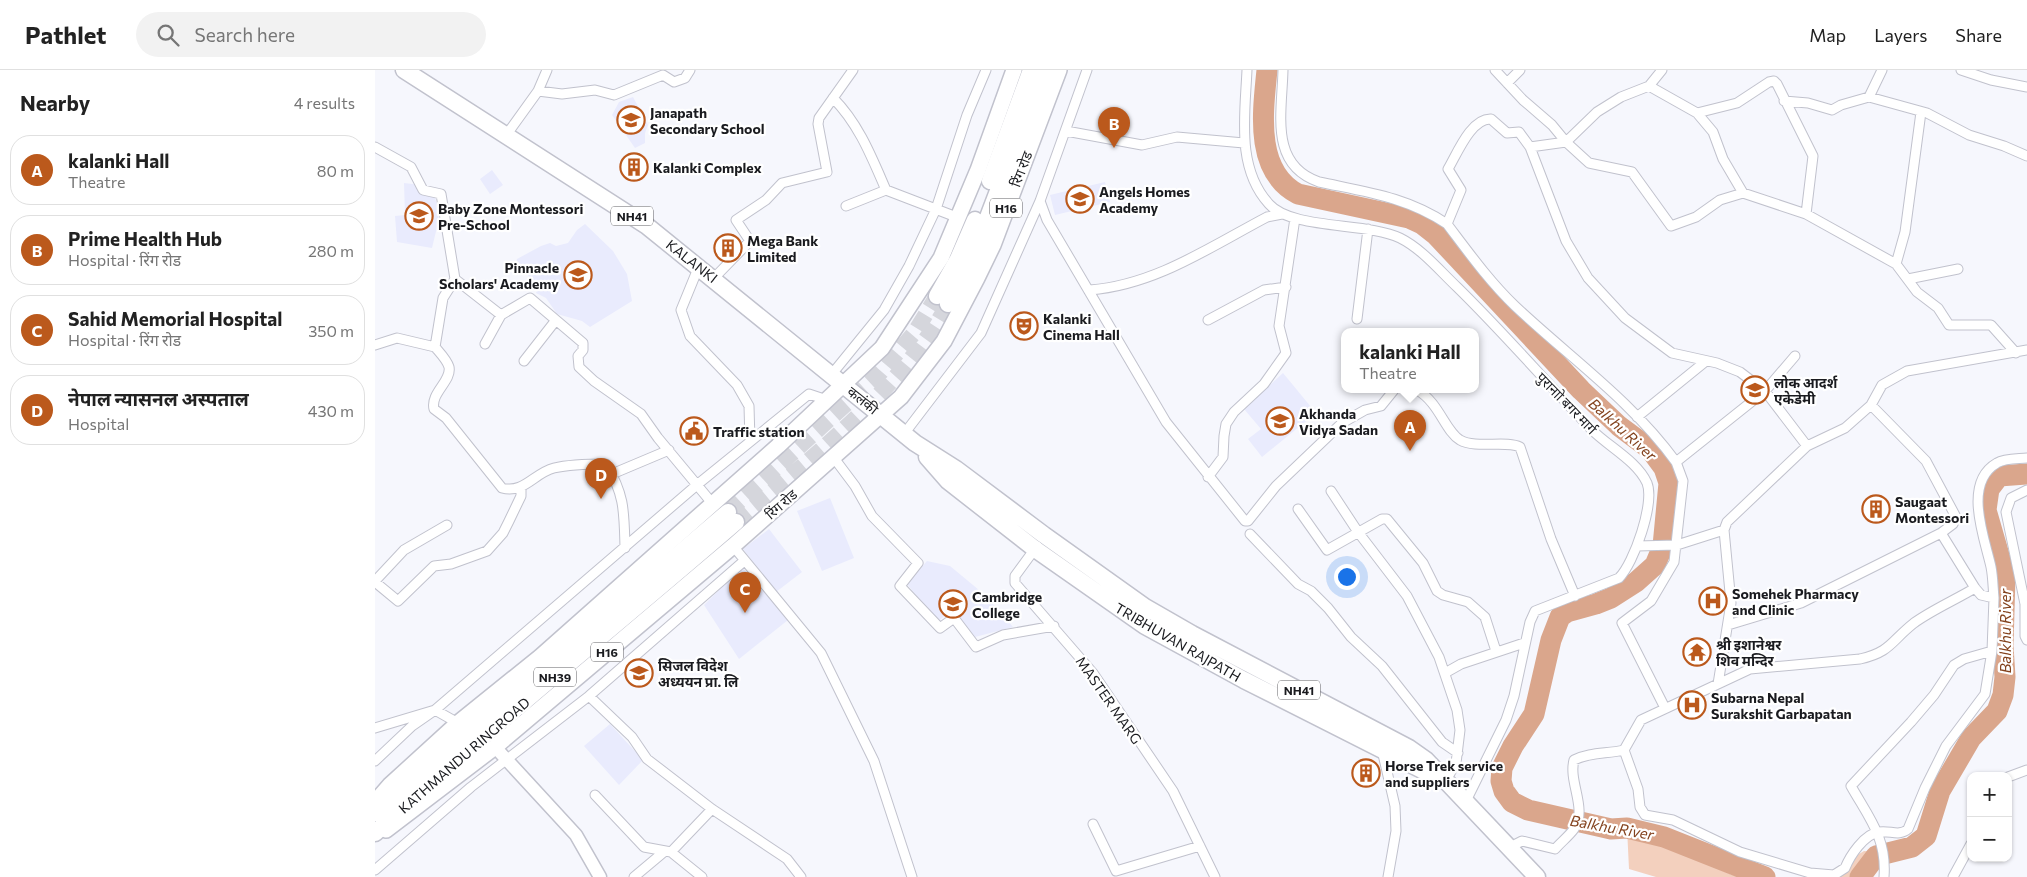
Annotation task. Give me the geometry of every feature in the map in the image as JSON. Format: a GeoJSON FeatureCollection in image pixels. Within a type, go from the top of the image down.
{"type":"FeatureCollection","features":[{"type":"Feature","properties":{"kind":"highway","name":"KALANKI"},"geometry":{"type":"LineString","coordinates":[[404,70],[507,134],[647,226],[714,278],[844,385]]}},
{"type":"Feature","properties":{"kind":"highway"},"geometry":{"type":"LineString","coordinates":[[1031,70],[971,232],[943,300],[971,262],[1044,70]]}},
{"type":"Feature","properties":{"kind":"highway","name":"कलंकी"},"geometry":{"type":"LineString","coordinates":[[844,385],[882,416]]}},
{"type":"Feature","properties":{"kind":"highway","name":"TRIBHUVAN RAJPATH"},"geometry":{"type":"LineString","coordinates":[[882,416],[910,439],[956,469],[1039,542],[1145,626],[1202,658],[1445,782]]}},
{"type":"Feature","properties":{"kind":"highway","name":"KATHMANDU RINGROAD"},"geometry":{"type":"LineString","coordinates":[[375,813],[732,517],[545,686],[484,734],[375,833]]}},
{"type":"Feature","properties":{"kind":"highway","name":"TRIBHUVAN RAJPATH"},"geometry":{"type":"LineString","coordinates":[[1039,542],[1192,634],[1409,748],[1426,760],[1507,848],[1537,877]]}},
{"type":"Feature","properties":{"kind":"main road"},"geometry":{"type":"LineString","coordinates":[[377,797],[458,723],[540,656],[713,503],[844,385],[882,348],[905,316],[941,258],[959,218],[1014,70]]}},
{"type":"Feature","properties":{"kind":"main road","name":"रिंग रोड"},"geometry":{"type":"LineString","coordinates":[[375,839],[495,747],[733,546],[882,416],[901,397],[939,348],[961,312],[993,245],[1059,70]]}},
{"type":"Feature","properties":{"kind":"street"},"geometry":{"type":"LineString","coordinates":[[507,134],[538,91],[547,70]]}},
{"type":"Feature","properties":{"kind":"street"},"geometry":{"type":"LineString","coordinates":[[538,91],[562,94],[595,90],[614,95],[663,75],[673,82],[685,78],[690,70]]}},
{"type":"Feature","properties":{"kind":"street"},"geometry":{"type":"LineString","coordinates":[[714,278],[750,241],[736,220],[766,200],[782,183],[827,172],[818,124],[819,118],[853,70]]}},
{"type":"Feature","properties":{"kind":"street"},"geometry":{"type":"LineString","coordinates":[[832,374],[884,310],[909,266],[936,209],[967,116],[985,70]]}},
{"type":"Feature","properties":{"kind":"street"},"geometry":{"type":"LineString","coordinates":[[910,439],[981,333],[1040,201],[1087,70]]}},
{"type":"Feature","properties":{"kind":"street","name":"पुरानाो बगर मार्ग"},"geometry":{"type":"LineString","coordinates":[[1247,70],[1244,142],[1252,174],[1259,191],[1270,205],[1282,214],[1295,218],[1368,229],[1398,237],[1425,256],[1594,432],[1642,475],[1648,487],[1640,546],[1632,561],[1619,578],[1535,611],[1524,643],[1514,696],[1506,720],[1465,803]]}},
{"type":"Feature","properties":{"kind":"street"},"geometry":{"type":"LineString","coordinates":[[1283,70],[1283,144],[1289,162],[1297,170],[1307,178],[1319,182],[1399,200],[1425,210],[1447,224],[1482,271],[1515,306],[1602,383],[1663,444],[1676,462],[1683,481],[1672,545],[1674,562],[1651,601],[1622,624],[1665,708]]}},
{"type":"Feature","properties":{"kind":"street"},"geometry":{"type":"LineString","coordinates":[[1495,70],[1523,100],[1552,125],[1566,142],[1589,163],[1632,172],[1671,226],[1696,217],[1720,200],[1743,193],[1806,214],[1896,264],[1917,292],[1938,308],[1949,325],[1991,325],[2016,353]]}},
{"type":"Feature","properties":{"kind":"street"},"geometry":{"type":"LineString","coordinates":[[1507,82],[1520,70]]}},
{"type":"Feature","properties":{"kind":"street"},"geometry":{"type":"LineString","coordinates":[[1530,147],[1566,142],[1597,112],[1621,97],[1649,86],[1662,70]]}},
{"type":"Feature","properties":{"kind":"street"},"geometry":{"type":"LineString","coordinates":[[1869,97],[1883,70]]}},
{"type":"Feature","properties":{"kind":"street"},"geometry":{"type":"LineString","coordinates":[[1961,70],[1991,80],[2027,86]]}},
{"type":"Feature","properties":{"kind":"street"},"geometry":{"type":"LineString","coordinates":[[1697,113],[1737,103],[1774,81],[1792,112],[1813,156],[1806,214]]}},
{"type":"Feature","properties":{"kind":"street"},"geometry":{"type":"LineString","coordinates":[[1649,86],[1697,113],[1713,132],[1723,159],[1743,193]]}},
{"type":"Feature","properties":{"kind":"street"},"geometry":{"type":"LineString","coordinates":[[1785,101],[1809,103],[1833,110],[1841,105],[1869,97],[1921,112],[1969,135],[2005,146],[2027,156]]}},
{"type":"Feature","properties":{"kind":"street"},"geometry":{"type":"LineString","coordinates":[[833,98],[845,110],[855,126],[870,153],[886,190]]}},
{"type":"Feature","properties":{"kind":"street"},"geometry":{"type":"LineString","coordinates":[[1896,264],[1905,232],[1921,112]]}},
{"type":"Feature","properties":{"kind":"street"},"geometry":{"type":"LineString","coordinates":[[1447,224],[1461,190],[1448,169],[1469,131],[1483,120],[1491,119],[1507,133],[1519,132],[1530,147],[1566,241],[1588,278],[1625,318],[1672,353],[1740,372],[1765,391],[1807,446]]}},
{"type":"Feature","properties":{"kind":"street"},"geometry":{"type":"LineString","coordinates":[[1066,132],[1142,145],[1177,137],[1244,142]]}},
{"type":"Feature","properties":{"kind":"street"},"geometry":{"type":"LineString","coordinates":[[375,147],[411,167],[423,190],[441,194],[455,279],[443,298],[435,347]]}},
{"type":"Feature","properties":{"kind":"street"},"geometry":{"type":"LineString","coordinates":[[845,206],[886,190],[959,218]]}},
{"type":"Feature","properties":{"kind":"street"},"geometry":{"type":"LineString","coordinates":[[1040,201],[1047,220],[1090,290],[1166,422],[1209,477],[1248,521],[1276,486],[1342,423],[1365,410],[1381,406],[1392,393]]}},
{"type":"Feature","properties":{"kind":"street"},"geometry":{"type":"LineString","coordinates":[[1090,290],[1106,289],[1152,277],[1267,217],[1282,214]]}},
{"type":"Feature","properties":{"kind":"street"},"geometry":{"type":"LineString","coordinates":[[1209,477],[1223,457],[1223,436],[1234,412],[1264,384],[1286,353],[1279,326],[1295,218]]}},
{"type":"Feature","properties":{"kind":"street"},"geometry":{"type":"LineString","coordinates":[[1357,320],[1368,229]]}},
{"type":"Feature","properties":{"kind":"street"},"geometry":{"type":"LineString","coordinates":[[699,266],[681,310],[690,336],[737,385],[749,406],[751,441]]}},
{"type":"Feature","properties":{"kind":"street"},"geometry":{"type":"LineString","coordinates":[[1908,279],[1958,269]]}},
{"type":"Feature","properties":{"kind":"street"},"geometry":{"type":"LineString","coordinates":[[455,279],[501,315]]}},
{"type":"Feature","properties":{"kind":"street"},"geometry":{"type":"LineString","coordinates":[[1208,320],[1264,290],[1286,287]]}},
{"type":"Feature","properties":{"kind":"street"},"geometry":{"type":"LineString","coordinates":[[485,344],[501,315],[530,298],[583,343],[583,350],[578,356],[579,367],[594,381],[641,414],[713,503]]}},
{"type":"Feature","properties":{"kind":"street"},"geometry":{"type":"LineString","coordinates":[[524,361],[556,320]]}},
{"type":"Feature","properties":{"kind":"street"},"geometry":{"type":"LineString","coordinates":[[375,345],[397,338],[435,347],[449,366],[449,372],[435,397],[434,408],[446,418],[501,488],[508,490],[521,488],[552,468],[606,464],[618,483],[624,506],[625,548]]}},
{"type":"Feature","properties":{"kind":"street"},"geometry":{"type":"LineString","coordinates":[[1718,684],[1731,603],[1724,530],[1727,522],[1807,446],[1845,428],[1871,405],[1883,385],[1907,371],[2027,350]]}},
{"type":"Feature","properties":{"kind":"street"},"geometry":{"type":"LineString","coordinates":[[1676,462],[1765,391],[1795,356]]}},
{"type":"Feature","properties":{"kind":"street"},"geometry":{"type":"LineString","coordinates":[[1637,417],[1706,361]]}},
{"type":"Feature","properties":{"kind":"street"},"geometry":{"type":"LineString","coordinates":[[1421,393],[1433,402],[1461,441],[1496,446],[1513,444],[1520,447],[1551,539],[1575,596]]}},
{"type":"Feature","properties":{"kind":"street"},"geometry":{"type":"LineString","coordinates":[[375,761],[412,726],[435,710],[698,484],[809,394],[827,400]]}},
{"type":"Feature","properties":{"kind":"street"},"geometry":{"type":"LineString","coordinates":[[1728,625],[1801,602],[1941,533],[1953,524],[1956,517],[1926,461],[1871,405]]}},
{"type":"Feature","properties":{"kind":"street"},"geometry":{"type":"LineString","coordinates":[[612,474],[669,450]]}},
{"type":"Feature","properties":{"kind":"street"},"geometry":{"type":"LineString","coordinates":[[834,458],[855,486],[872,516],[919,563],[900,586],[939,628],[954,618],[975,647],[1003,635],[1054,626]]}},
{"type":"Feature","properties":{"kind":"street"},"geometry":{"type":"LineString","coordinates":[[1624,750],[1638,789],[1640,807],[1645,815],[1673,820],[1740,852],[1810,873],[1834,875],[1845,868],[1849,856],[1872,835],[1898,834],[1909,829],[1925,788],[1946,746],[1985,694],[1992,651],[1994,598],[1991,569],[1979,526],[1977,509],[1983,482],[1989,469],[1998,463],[2027,458]]}},
{"type":"Feature","properties":{"kind":"street"},"geometry":{"type":"LineString","coordinates":[[447,525],[404,550],[375,582],[398,601],[434,566],[451,564],[487,551],[503,533],[521,496],[521,488]]}},
{"type":"Feature","properties":{"kind":"street"},"geometry":{"type":"LineString","coordinates":[[2027,490],[2011,498],[2006,512],[2025,604],[2025,636],[2027,640]]}},
{"type":"Feature","properties":{"kind":"street"},"geometry":{"type":"LineString","coordinates":[[1331,491],[1358,532],[1407,596],[1428,633],[1445,673],[1457,710],[1460,730],[1456,763],[1445,782]]}},
{"type":"Feature","properties":{"kind":"street"},"geometry":{"type":"LineString","coordinates":[[1298,509],[1327,550],[1382,519],[1392,522],[1423,563],[1437,591],[1443,595],[1468,602],[1485,617],[1496,651]]}},
{"type":"Feature","properties":{"kind":"street"},"geometry":{"type":"LineString","coordinates":[[1640,546],[1672,545],[1724,530]]}},
{"type":"Feature","properties":{"kind":"street"},"geometry":{"type":"LineString","coordinates":[[1941,533],[1975,588],[1981,595],[1994,598]]}},
{"type":"Feature","properties":{"kind":"street"},"geometry":{"type":"LineString","coordinates":[[1250,534],[1298,584],[1311,591],[1351,637],[1382,666],[1443,742],[1458,753]]}},
{"type":"Feature","properties":{"kind":"street","name":"MASTER MARG"},"geometry":{"type":"LineString","coordinates":[[1039,542],[1014,580],[1093,673],[1173,791],[1215,877]]}},
{"type":"Feature","properties":{"kind":"street"},"geometry":{"type":"LineString","coordinates":[[733,546],[795,619],[821,653],[874,761],[912,877]]}},
{"type":"Feature","properties":{"kind":"street"},"geometry":{"type":"LineString","coordinates":[[375,870],[506,761],[589,696],[744,561]]}},
{"type":"Feature","properties":{"kind":"street"},"geometry":{"type":"LineString","coordinates":[[1507,848],[1522,841],[1555,849],[1575,828],[1579,810],[1571,770],[1574,760],[1585,754],[1609,754],[1624,750],[1641,720],[1665,708],[1676,706],[1750,669],[1860,660],[1877,655],[1893,645],[1913,624],[1975,588]]}},
{"type":"Feature","properties":{"kind":"street"},"geometry":{"type":"LineString","coordinates":[[1445,673],[1461,664],[1524,643]]}},
{"type":"Feature","properties":{"kind":"street"},"geometry":{"type":"LineString","coordinates":[[1885,877],[1885,864],[1880,836],[1851,786],[1934,695],[1954,665],[1964,659],[1992,651]]}},
{"type":"Feature","properties":{"kind":"street"},"geometry":{"type":"LineString","coordinates":[[589,696],[632,738],[647,759],[711,809],[787,859],[801,877]]}},
{"type":"Feature","properties":{"kind":"street"},"geometry":{"type":"LineString","coordinates":[[375,728],[435,710],[458,723]]}},
{"type":"Feature","properties":{"kind":"street"},"geometry":{"type":"LineString","coordinates":[[495,747],[576,835],[600,877]]}},
{"type":"Feature","properties":{"kind":"street"},"geometry":{"type":"LineString","coordinates":[[1382,750],[1395,806],[1395,840],[1388,877]]}},
{"type":"Feature","properties":{"kind":"street"},"geometry":{"type":"LineString","coordinates":[[2012,776],[2027,770]]}},
{"type":"Feature","properties":{"kind":"street"},"geometry":{"type":"LineString","coordinates":[[595,795],[644,847],[668,851],[702,877]]}},
{"type":"Feature","properties":{"kind":"street"},"geometry":{"type":"LineString","coordinates":[[634,877],[668,851],[711,809]]}},
{"type":"Feature","properties":{"kind":"street"},"geometry":{"type":"LineString","coordinates":[[1093,824],[1116,872],[1200,846]]}},
{"type":"Feature","properties":{"kind":"street"},"geometry":{"type":"LineString","coordinates":[[1953,877],[1967,851]]}},
{"type":"Feature","properties":{"kind":"shaded area","name":"Janapath Secondary School"},"geometry":{"type":"Polygon","coordinates":[[[633,97],[648,125],[645,133],[645,143],[635,148],[612,115],[619,102],[633,97]]]}},
{"type":"Feature","properties":{"kind":"shaded area"},"geometry":{"type":"Polygon","coordinates":[[[492,170],[503,185],[490,194],[480,179],[492,170]]]}},
{"type":"Feature","properties":{"kind":"shaded area","name":"Angels Homes Academy"},"geometry":{"type":"Polygon","coordinates":[[[1105,182],[1110,202],[1055,215],[1050,195],[1105,182]]]}},
{"type":"Feature","properties":{"kind":"shaded area","name":"Baby Zone Montessori Pre-School"},"geometry":{"type":"Polygon","coordinates":[[[404,183],[421,185],[435,198],[439,210],[432,248],[397,242],[395,216],[405,215],[404,183]]]}},
{"type":"Feature","properties":{"kind":"shaded area","name":"Pinnacle Scholars' Academy"},"geometry":{"type":"Polygon","coordinates":[[[585,224],[613,251],[627,274],[632,301],[590,327],[582,321],[557,314],[546,298],[536,293],[539,286],[516,264],[517,259],[541,246],[550,243],[556,246],[568,243],[577,230],[585,224]]]}},
{"type":"Feature","properties":{"kind":"shaded area","name":"Akhanda Vidya Sadan"},"geometry":{"type":"Polygon","coordinates":[[[1283,373],[1316,413],[1262,457],[1248,439],[1261,429],[1244,409],[1283,373]]]}},
{"type":"Feature","properties":{"kind":"shaded area"},"geometry":{"type":"Polygon","coordinates":[[[830,498],[854,558],[822,571],[797,511],[830,498]]]}},
{"type":"Feature","properties":{"kind":"shaded area"},"geometry":{"type":"Polygon","coordinates":[[[769,529],[802,572],[776,592],[743,549],[769,529]]]}},
{"type":"Feature","properties":{"kind":"shaded area"},"geometry":{"type":"Polygon","coordinates":[[[927,561],[950,566],[985,595],[1013,627],[975,637],[953,609],[937,622],[907,584],[927,561]]]}},
{"type":"Feature","properties":{"kind":"shaded area"},"geometry":{"type":"Polygon","coordinates":[[[742,567],[788,620],[739,659],[704,605],[742,567]]]}},
{"type":"Feature","properties":{"kind":"shaded area"},"geometry":{"type":"Polygon","coordinates":[[[610,724],[643,760],[619,785],[584,746],[610,724]]]}},
{"type":"Feature","properties":{"kind":"shaded area"},"geometry":{"type":"Polygon","coordinates":[[[1627,828],[1732,875],[1747,877],[1656,877],[1629,869],[1627,828]]]}},
{"type":"Feature","properties":{"kind":"shaded area"},"geometry":{"type":"Polygon","coordinates":[[[1864,851],[1888,853],[1857,877],[1821,877],[1864,851]]]}},
{"type":"Feature","properties":{"kind":"waterway","name":"Balkhu River"},"geometry":{"type":"LineString","coordinates":[[1267,70],[1263,121],[1264,139],[1274,171],[1284,184],[1298,194],[1409,218],[1422,224],[1436,235],[1581,390],[1619,426],[1650,449],[1664,468],[1669,483],[1663,546],[1655,565],[1636,582],[1611,598],[1567,612],[1560,617],[1551,640],[1534,714],[1513,746],[1502,768],[1501,781],[1504,791],[1512,802],[1528,810],[1611,829],[1627,828],[1664,837],[1765,877]]}},
{"type":"Feature","properties":{"kind":"waterway","name":"Balkhu River"},"geometry":{"type":"LineString","coordinates":[[1860,877],[1876,856],[1912,847],[1926,836],[1940,791],[1971,738],[1997,711],[2003,695],[2005,677],[2003,646],[2005,576],[1986,510],[1989,489],[1999,476],[2027,474]]}},
{"type":"Feature","properties":{"kind":"tunnel"},"geometry":{"type":"LineString","coordinates":[[728,512],[881,372],[915,332],[937,296]]}},
{"type":"Feature","properties":{"kind":"tunnel"},"geometry":{"type":"LineString","coordinates":[[736,522],[823,448],[880,393],[929,335],[948,304]]}},
{"type":"Feature","properties":{"kind":"place","name":"Janapath Secondary School"},"geometry":{"type":"Point","coordinates":[631,120]}},
{"type":"Feature","properties":{"kind":"place","name":"Prime Health Hub"},"geometry":{"type":"Point","coordinates":[1114,148]}},
{"type":"Feature","properties":{"kind":"place","name":"Kalanki Complex"},"geometry":{"type":"Point","coordinates":[634,167]}},
{"type":"Feature","properties":{"kind":"place","name":"Angels Homes Academy"},"geometry":{"type":"Point","coordinates":[1080,199]}},
{"type":"Feature","properties":{"kind":"place","name":"Baby Zone Montessori Pre-School"},"geometry":{"type":"Point","coordinates":[419,216]}},
{"type":"Feature","properties":{"kind":"place","name":"Mega Bank Limited"},"geometry":{"type":"Point","coordinates":[728,248]}},
{"type":"Feature","properties":{"kind":"place","name":"Pinnacle Scholars' Academy"},"geometry":{"type":"Point","coordinates":[578,275]}},
{"type":"Feature","properties":{"kind":"place","name":"Kalanki Cinema Hall"},"geometry":{"type":"Point","coordinates":[1024,326]}},
{"type":"Feature","properties":{"kind":"place","name":"लोक आदर्श एकेडेमी"},"geometry":{"type":"Point","coordinates":[1755,390]}},
{"type":"Feature","properties":{"kind":"place","name":"Akhanda Vidya Sadan"},"geometry":{"type":"Point","coordinates":[1280,421]}},
{"type":"Feature","properties":{"kind":"place","name":"Traffic station"},"geometry":{"type":"Point","coordinates":[694,431]}},
{"type":"Feature","properties":{"kind":"place","name":"kalanki Hall"},"geometry":{"type":"Point","coordinates":[1410,451]}},
{"type":"Feature","properties":{"kind":"place","name":"नेपाल न्यासनल अस्पताल"},"geometry":{"type":"Point","coordinates":[601,499]}},
{"type":"Feature","properties":{"kind":"place","name":"Saugaat Montessori"},"geometry":{"type":"Point","coordinates":[1876,509]}},
{"type":"Feature","properties":{"kind":"place","name":"Somehek Pharmacy and Clinic"},"geometry":{"type":"Point","coordinates":[1713,601]}},
{"type":"Feature","properties":{"kind":"place","name":"Cambridge College"},"geometry":{"type":"Point","coordinates":[953,604]}},
{"type":"Feature","properties":{"kind":"place","name":"Sahid Memorial Hospital"},"geometry":{"type":"Point","coordinates":[745,613]}},
{"type":"Feature","properties":{"kind":"place","name":"श्री इशानेश्वर शिव मन्दिर"},"geometry":{"type":"Point","coordinates":[1697,652]}},
{"type":"Feature","properties":{"kind":"place","name":"सिजल विदेश अध्ययन प्रा. लि"},"geometry":{"type":"Point","coordinates":[639,673]}},
{"type":"Feature","properties":{"kind":"place","name":"Subarna Nepal Surakshit Garbapatan"},"geometry":{"type":"Point","coordinates":[1692,705]}},
{"type":"Feature","properties":{"kind":"place","name":"Horse Trek service and suppliers"},"geometry":{"type":"Point","coordinates":[1366,773]}}]}
